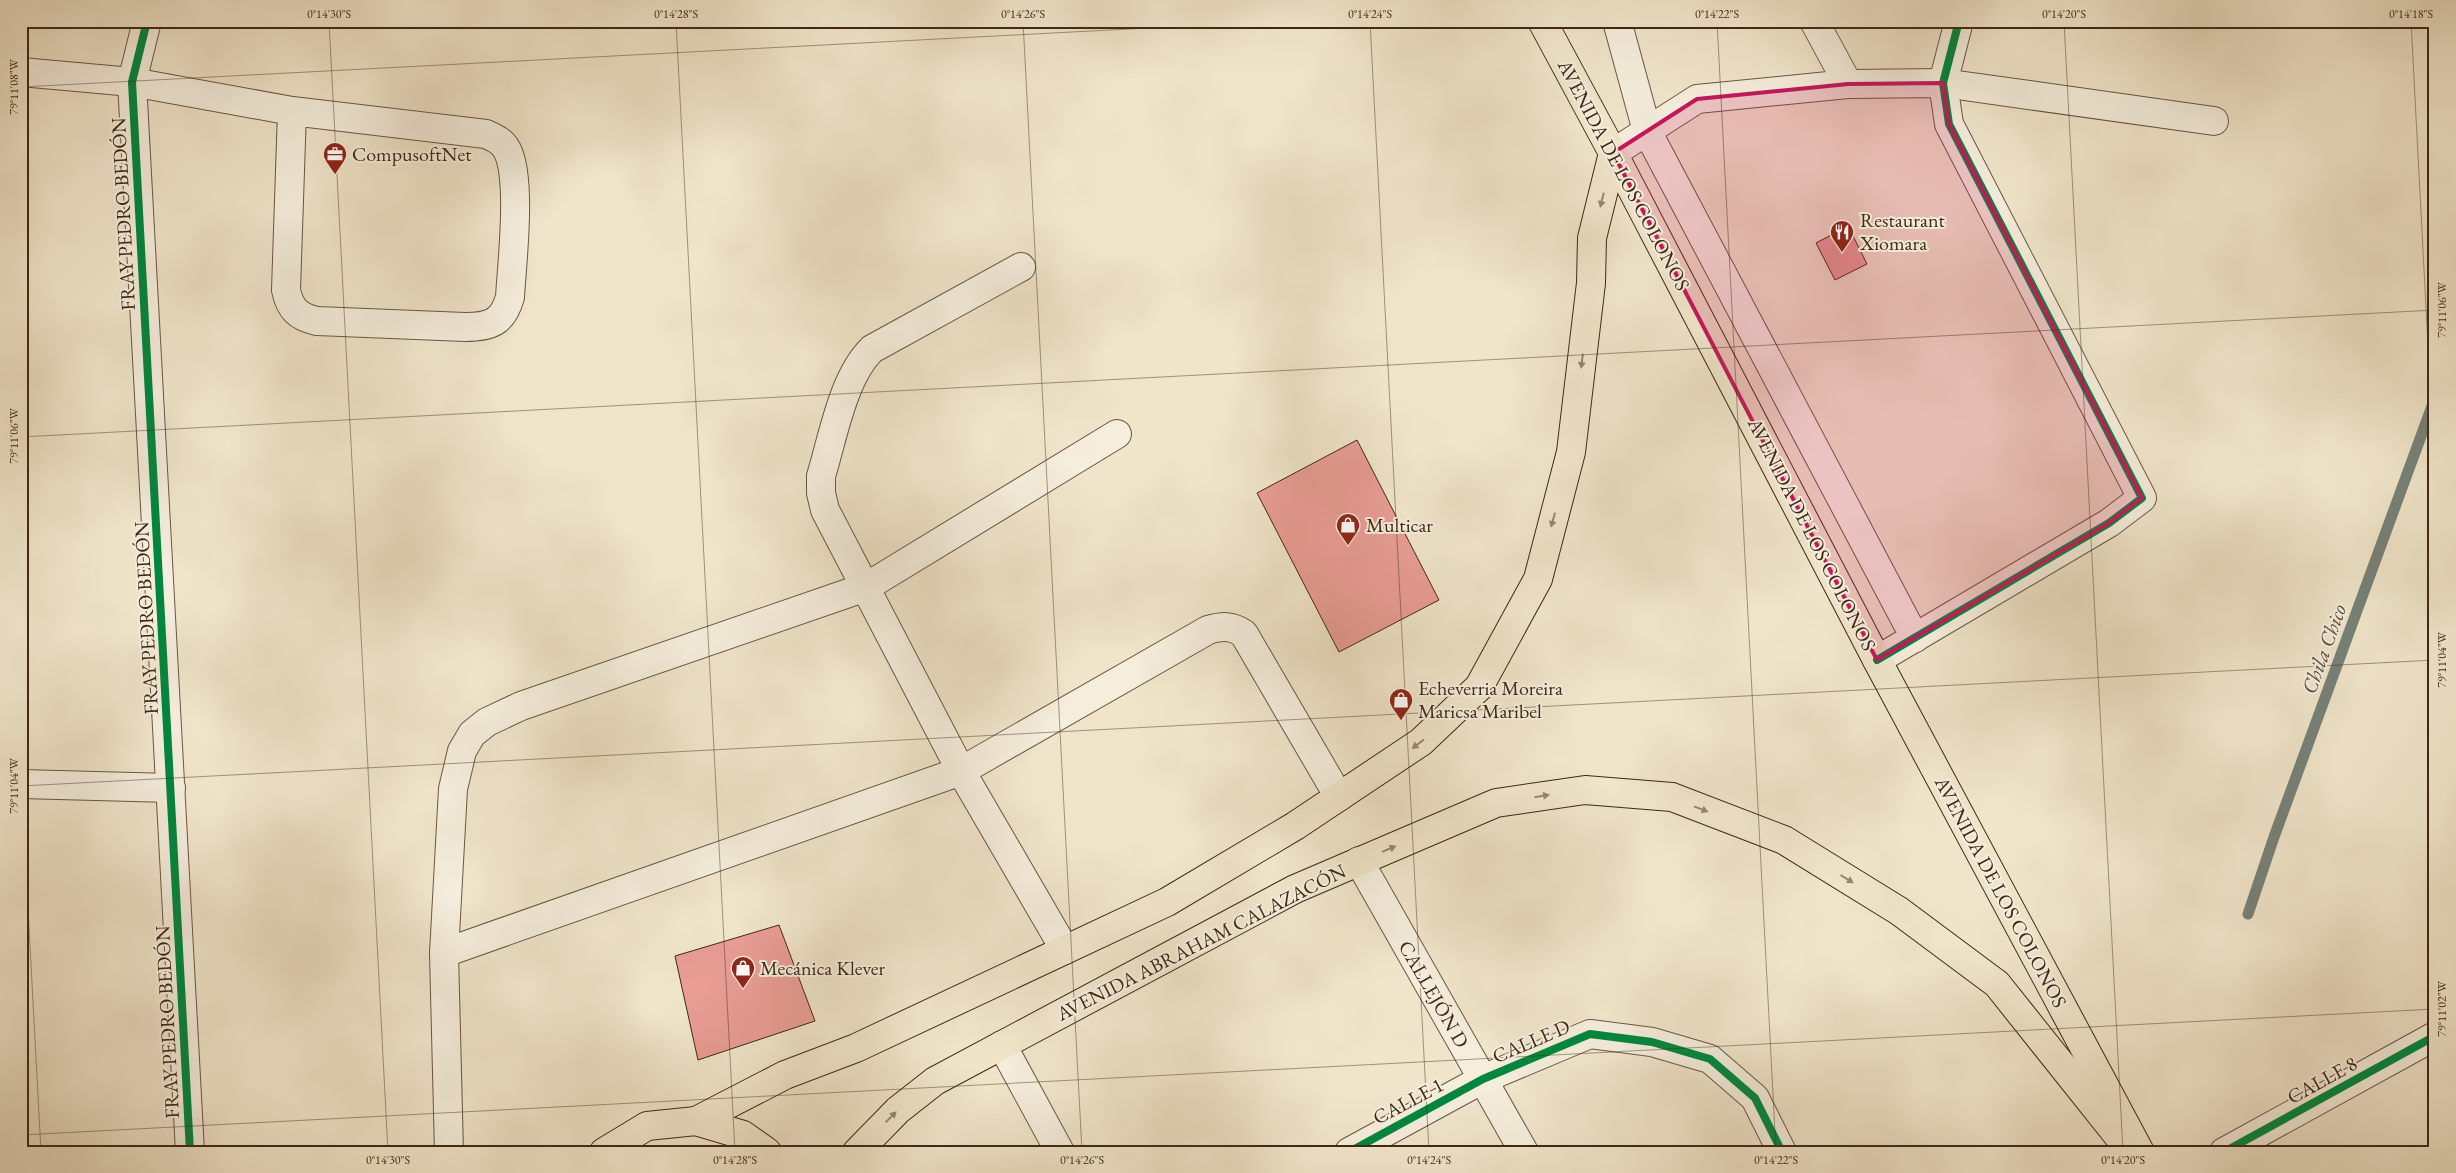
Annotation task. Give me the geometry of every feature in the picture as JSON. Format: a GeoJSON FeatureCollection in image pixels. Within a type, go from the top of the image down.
{"type":"FeatureCollection","features":[{"type":"Feature","properties":{"kind":"main road","name":"AVENIDA DE LOS COLONOS"},"geometry":{"type":"LineString","coordinates":[[1539,22],[1613,153],[1877,660],[2140,1152]]}},
{"type":"Feature","properties":{"kind":"main road"},"geometry":{"type":"LineString","coordinates":[[696,1121],[785,1075],[856,1048],[1167,902],[1295,826],[1421,742],[1479,687],[1538,579],[1571,452],[1592,283],[1592,238],[1613,153]]}},
{"type":"Feature","properties":{"kind":"main road","name":"AVENIDA ABRAHAM CALAZACÓN"},"geometry":{"type":"LineString","coordinates":[[857,1152],[898,1110],[935,1081],[1295,889],[1496,803],[1585,790],[1672,797],[1784,840],[1899,911],[1997,984],[2131,1152]]}},
{"type":"Feature","properties":{"kind":"main road"},"geometry":{"type":"LineString","coordinates":[[602,1151],[647,1126],[696,1121],[744,1134],[767,1152]]}},
{"type":"Feature","properties":{"kind":"street","name":"FRAY PEDRO BEDÓN"},"geometry":{"type":"LineString","coordinates":[[146,21],[132,82],[190,1152]]}},
{"type":"Feature","properties":{"kind":"street"},"geometry":{"type":"LineString","coordinates":[[1617,21],[1647,131],[1916,638]]}},
{"type":"Feature","properties":{"kind":"street"},"geometry":{"type":"LineString","coordinates":[[1814,21],[1848,84]]}},
{"type":"Feature","properties":{"kind":"street"},"geometry":{"type":"LineString","coordinates":[[1877,660],[2109,523],[2142,498],[1949,124],[1943,82],[1959,21]]}},
{"type":"Feature","properties":{"kind":"street"},"geometry":{"type":"LineString","coordinates":[[21,72],[132,82],[292,111],[486,134],[499,140],[507,150],[515,181],[510,297],[506,311],[495,322],[480,327],[317,320],[303,318],[294,311],[288,302],[286,290],[292,111]]}},
{"type":"Feature","properties":{"kind":"street"},"geometry":{"type":"LineString","coordinates":[[1613,153],[1697,98],[1848,84],[1943,82],[2214,121]]}},
{"type":"Feature","properties":{"kind":"street"},"geometry":{"type":"LineString","coordinates":[[1021,267],[872,349],[860,361],[851,377],[821,476],[821,494],[825,510],[961,771],[1066,950]]}},
{"type":"Feature","properties":{"kind":"street"},"geometry":{"type":"LineString","coordinates":[[449,1152],[444,953],[453,789],[462,751],[472,734],[487,722],[521,706],[866,587],[1117,434]]}},
{"type":"Feature","properties":{"kind":"street"},"geometry":{"type":"LineString","coordinates":[[444,953],[961,771],[1208,630],[1222,626],[1235,628],[1244,634],[1339,797]]}},
{"type":"Feature","properties":{"kind":"street"},"geometry":{"type":"LineString","coordinates":[[21,784],[171,788]]}},
{"type":"Feature","properties":{"kind":"street","name":"CALLEJÓN D"},"geometry":{"type":"LineString","coordinates":[[1359,861],[1524,1152]]}},
{"type":"Feature","properties":{"kind":"street","name":"CALLE D"},"geometry":{"type":"LineString","coordinates":[[1483,1079],[1590,1034],[1652,1042],[1710,1059],[1755,1098],[1782,1152]]}},
{"type":"Feature","properties":{"kind":"street","name":"CALLE 8"},"geometry":{"type":"LineString","coordinates":[[2224,1152],[2433,1041]]}},
{"type":"Feature","properties":{"kind":"street"},"geometry":{"type":"LineString","coordinates":[[1002,1045],[1060,1152]]}},
{"type":"Feature","properties":{"kind":"street","name":"CALLE 1"},"geometry":{"type":"LineString","coordinates":[[1349,1152],[1483,1079]]}},
{"type":"Feature","properties":{"kind":"highlighted area"},"geometry":{"type":"Polygon","coordinates":[[[1943,83],[1949,124],[2142,498],[2109,523],[1877,660],[1613,153],[1697,99],[1848,84],[1943,83]]]}},
{"type":"Feature","properties":{"kind":"building","name":"Restaurant Xiomara"},"geometry":{"type":"Polygon","coordinates":[[[1848,226],[1867,264],[1835,280],[1816,243],[1848,226]]]}},
{"type":"Feature","properties":{"kind":"building","name":"Multicar"},"geometry":{"type":"Polygon","coordinates":[[[1357,440],[1439,600],[1339,652],[1257,493],[1357,440]]]}},
{"type":"Feature","properties":{"kind":"building","name":"Mecánica Klever"},"geometry":{"type":"Polygon","coordinates":[[[779,925],[815,1021],[698,1060],[675,956],[779,925]]]}},
{"type":"Feature","properties":{"kind":"waterway","name":"Chila Chico"},"geometry":{"type":"LineString","coordinates":[[2248,914],[2274,837],[2435,398]]}},
{"type":"Feature","properties":{"kind":"cycle path"},"geometry":{"type":"LineString","coordinates":[[147,21],[132,82],[190,1152]]}},
{"type":"Feature","properties":{"kind":"cycle path"},"geometry":{"type":"LineString","coordinates":[[1877,660],[2109,523],[2142,498],[1949,124],[1943,83],[1959,21]]}},
{"type":"Feature","properties":{"kind":"cycle path"},"geometry":{"type":"LineString","coordinates":[[1349,1152],[1483,1079],[1590,1034],[1652,1042],[1710,1059],[1755,1098],[1782,1152]]}},
{"type":"Feature","properties":{"kind":"cycle path"},"geometry":{"type":"LineString","coordinates":[[2224,1152],[2435,1036]]}},
{"type":"Feature","properties":{"kind":"place","name":"CompusoftNet"},"geometry":{"type":"Point","coordinates":[335,175]}},
{"type":"Feature","properties":{"kind":"place","name":"Restaurant Xiomara"},"geometry":{"type":"Point","coordinates":[1842,253]}},
{"type":"Feature","properties":{"kind":"place","name":"Multicar"},"geometry":{"type":"Point","coordinates":[1348,546]}},
{"type":"Feature","properties":{"kind":"place","name":"Echeverria Moreira Maricsa Maribel"},"geometry":{"type":"Point","coordinates":[1401,721]}},
{"type":"Feature","properties":{"kind":"place","name":"Mecánica Klever"},"geometry":{"type":"Point","coordinates":[743,989]}}]}
